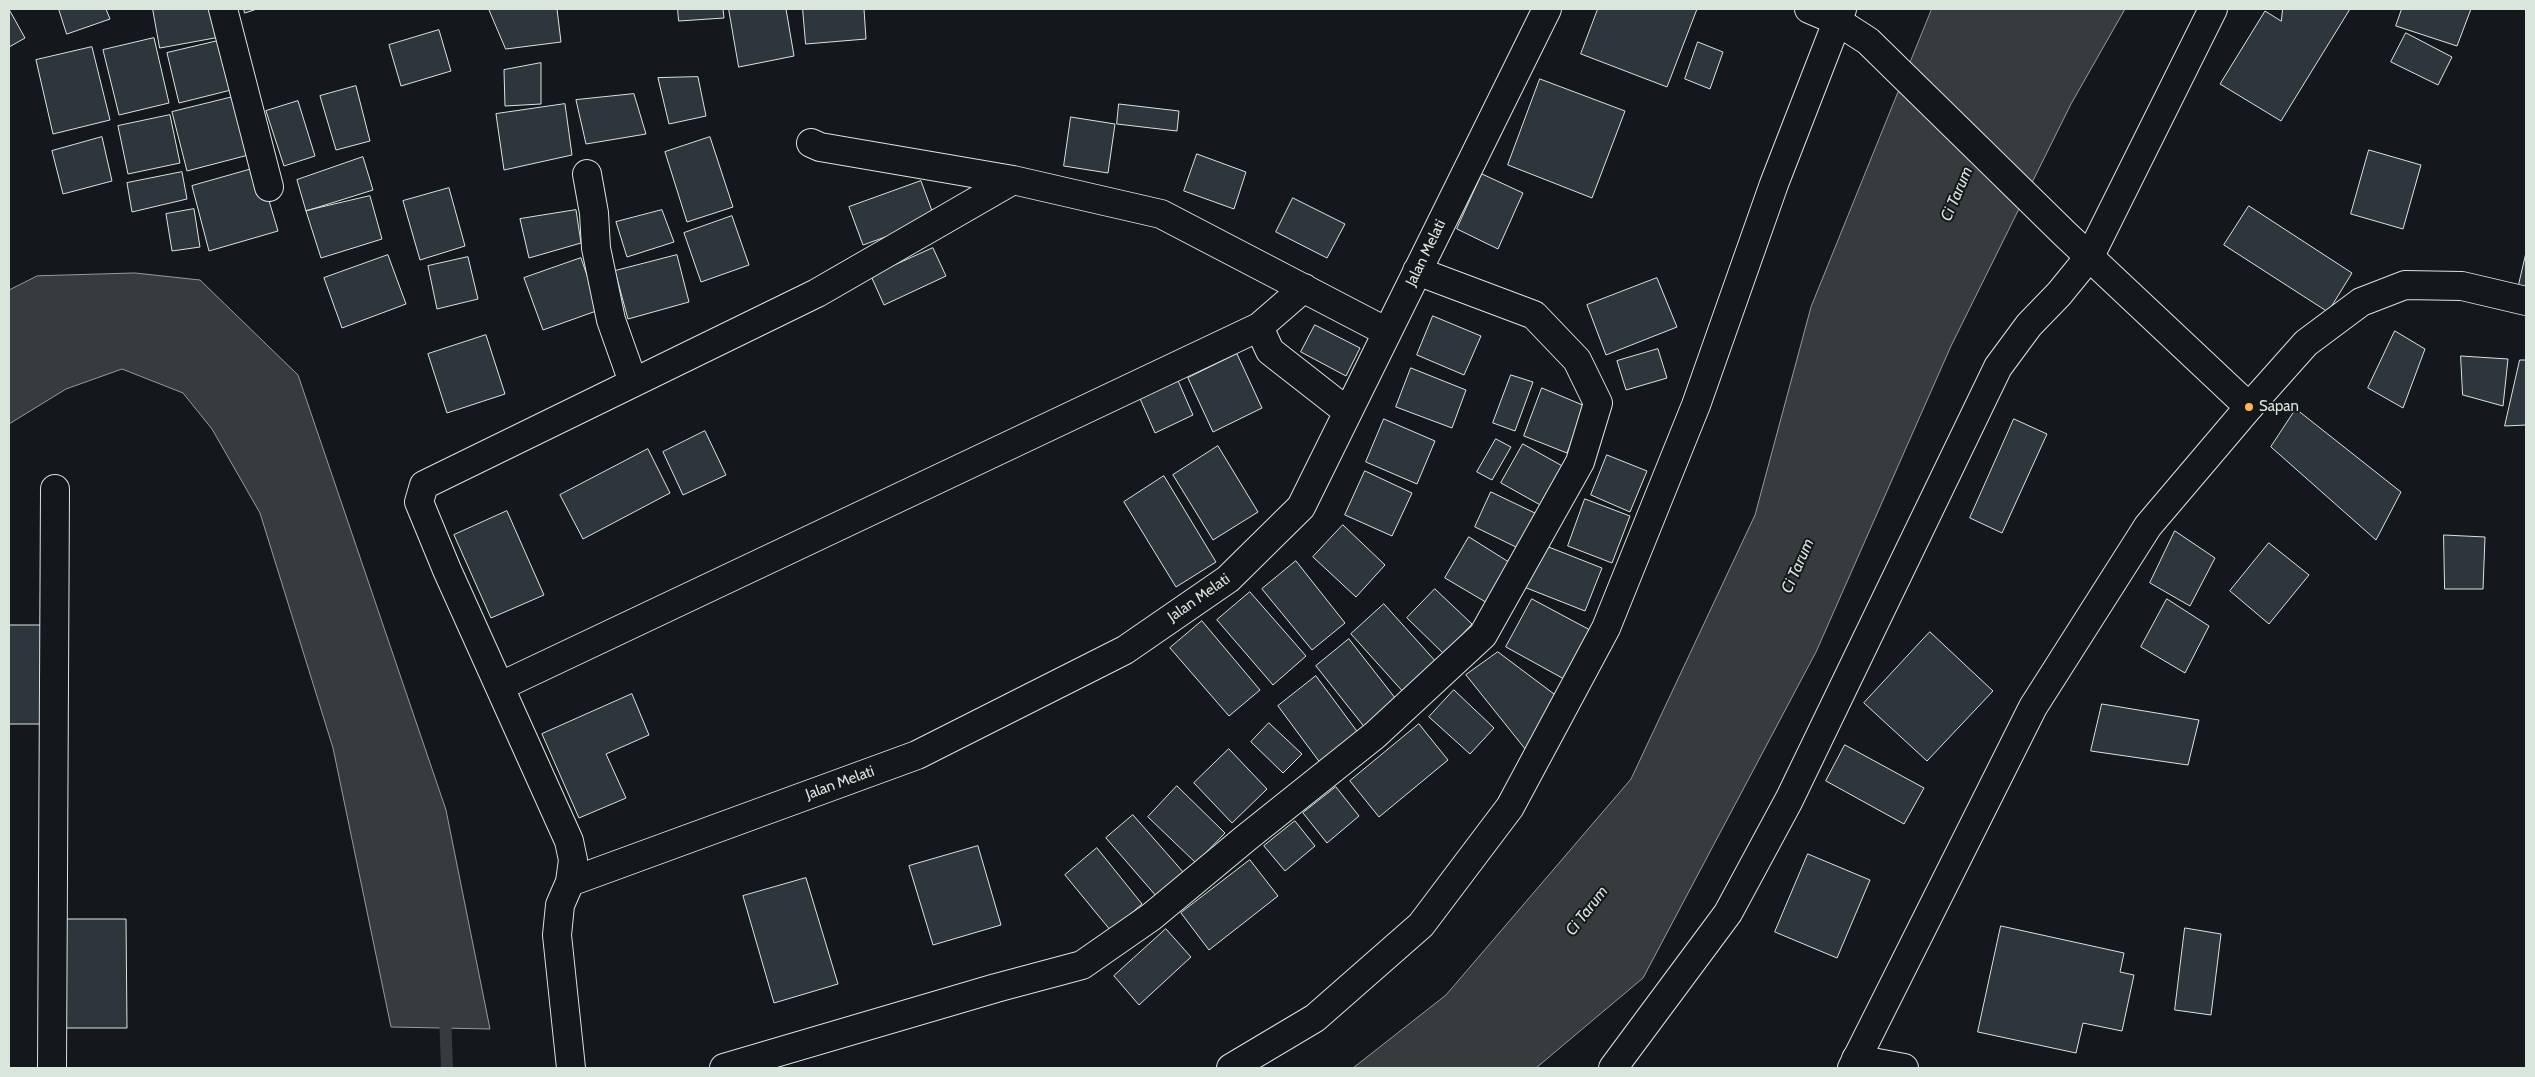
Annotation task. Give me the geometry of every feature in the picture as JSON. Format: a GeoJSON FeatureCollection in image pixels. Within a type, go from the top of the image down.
{"type":"FeatureCollection","features":[{"type":"Feature","properties":{"kind":"street"},"geometry":{"type":"LineString","coordinates":[[223,9],[269,187]]}},
{"type":"Feature","properties":{"kind":"street","name":"Jalan Melati"},"geometry":{"type":"LineString","coordinates":[[570,882],[917,755],[1125,650],[1228,579],[1302,506],[1547,9]]}},
{"type":"Feature","properties":{"kind":"street"},"geometry":{"type":"LineString","coordinates":[[1809,9],[1840,15],[2065,234],[2249,407]]}},
{"type":"Feature","properties":{"kind":"street"},"geometry":{"type":"LineString","coordinates":[[1613,1068],[1728,913],[1789,800],[1998,367],[2029,325],[2059,294],[2090,256],[2213,9]]}},
{"type":"Feature","properties":{"kind":"street"},"geometry":{"type":"LineString","coordinates":[[1231,1068],[1315,1018],[1420,925],[1510,807],[1606,628],[1696,404],[1774,184],[1840,15]]}},
{"type":"Feature","properties":{"kind":"street"},"geometry":{"type":"LineString","coordinates":[[811,143],[820,147],[1013,180],[1161,214],[1387,332]]}},
{"type":"Feature","properties":{"kind":"street"},"geometry":{"type":"LineString","coordinates":[[588,174],[594,213],[596,248],[612,320],[633,382]]}},
{"type":"Feature","properties":{"kind":"street"},"geometry":{"type":"LineString","coordinates":[[571,1068],[556,935],[560,905],[570,882],[573,860],[569,841],[501,686],[447,570],[420,502],[424,485],[817,293],[1013,180]]}},
{"type":"Feature","properties":{"kind":"street"},"geometry":{"type":"LineString","coordinates":[[724,1068],[996,988],[1082,965],[1151,917],[1375,735],[1483,635],[1580,462],[1598,403],[1578,360],[1534,315],[1417,271]]}},
{"type":"Feature","properties":{"kind":"street"},"geometry":{"type":"LineString","coordinates":[[1904,1068],[1854,1064],[2033,707],[2148,526],[2306,343],[2361,302],[2405,284],[2462,286],[2526,301]]}},
{"type":"Feature","properties":{"kind":"street"},"geometry":{"type":"LineString","coordinates":[[501,686],[1260,327],[1304,288]]}},
{"type":"Feature","properties":{"kind":"street"},"geometry":{"type":"LineString","coordinates":[[1260,327],[1270,351],[1348,412]]}},
{"type":"Feature","properties":{"kind":"street"},"geometry":{"type":"LineString","coordinates":[[52,1068],[54,489]]}},
{"type":"Feature","properties":{"kind":"water","name":"Ci Tarum"},"geometry":{"type":"Polygon","coordinates":[[[1932,9],[2125,9],[2071,104],[1951,346],[1816,652],[1643,978],[1536,1068],[1353,1068],[1446,995],[1631,779],[1755,515],[1811,307],[1932,9]]]}},
{"type":"Feature","properties":{"kind":"water"},"geometry":{"type":"Polygon","coordinates":[[[135,273],[200,280],[298,375],[446,810],[490,1029],[391,1027],[333,748],[260,513],[212,429],[183,393],[122,369],[66,389],[9,424],[9,290],[37,276],[135,273]]]}},
{"type":"Feature","properties":{"kind":"building"},"geometry":{"type":"Polygon","coordinates":[[[59,9],[106,9],[110,19],[67,34],[59,9]]]}},
{"type":"Feature","properties":{"kind":"building"},"geometry":{"type":"Polygon","coordinates":[[[153,9],[214,9],[220,37],[160,48],[153,9]]]}},
{"type":"Feature","properties":{"kind":"building"},"geometry":{"type":"Polygon","coordinates":[[[244,9],[257,9],[245,13],[244,9]]]}},
{"type":"Feature","properties":{"kind":"building"},"geometry":{"type":"Polygon","coordinates":[[[489,9],[557,9],[561,42],[506,49],[489,9]]]}},
{"type":"Feature","properties":{"kind":"building"},"geometry":{"type":"Polygon","coordinates":[[[678,9],[723,9],[724,18],[679,21],[678,9]]]}},
{"type":"Feature","properties":{"kind":"building"},"geometry":{"type":"Polygon","coordinates":[[[729,9],[786,9],[794,56],[739,67],[729,9]]]}},
{"type":"Feature","properties":{"kind":"building"},"geometry":{"type":"Polygon","coordinates":[[[803,9],[864,9],[866,39],[806,44],[803,9]]]}},
{"type":"Feature","properties":{"kind":"building"},"geometry":{"type":"Polygon","coordinates":[[[1598,9],[1697,9],[1667,87],[1581,54],[1598,9]]]}},
{"type":"Feature","properties":{"kind":"building"},"geometry":{"type":"Polygon","coordinates":[[[2283,9],[2350,9],[2281,121],[2220,84],[2265,11],[2281,21],[2283,9]]]}},
{"type":"Feature","properties":{"kind":"building"},"geometry":{"type":"Polygon","coordinates":[[[2402,9],[2471,9],[2457,46],[2396,26],[2402,9]]]}},
{"type":"Feature","properties":{"kind":"building"},"geometry":{"type":"Polygon","coordinates":[[[9,12],[25,38],[9,47],[9,12]]]}},
{"type":"Feature","properties":{"kind":"building"},"geometry":{"type":"Polygon","coordinates":[[[439,30],[451,71],[401,86],[389,45],[439,30]]]}},
{"type":"Feature","properties":{"kind":"building"},"geometry":{"type":"Polygon","coordinates":[[[2406,33],[2452,57],[2438,85],[2391,62],[2406,33]]]}},
{"type":"Feature","properties":{"kind":"building"},"geometry":{"type":"Polygon","coordinates":[[[154,38],[169,103],[119,115],[103,50],[154,38]]]}},
{"type":"Feature","properties":{"kind":"building"},"geometry":{"type":"Polygon","coordinates":[[[222,40],[235,89],[179,103],[167,53],[222,40]]]}},
{"type":"Feature","properties":{"kind":"building"},"geometry":{"type":"Polygon","coordinates":[[[1698,42],[1723,52],[1710,89],[1685,79],[1698,42]]]}},
{"type":"Feature","properties":{"kind":"building"},"geometry":{"type":"Polygon","coordinates":[[[92,47],[110,120],[53,134],[36,60],[92,47]]]}},
{"type":"Feature","properties":{"kind":"building"},"geometry":{"type":"Polygon","coordinates":[[[541,63],[541,104],[505,106],[504,70],[541,63]]]}},
{"type":"Feature","properties":{"kind":"building"},"geometry":{"type":"Polygon","coordinates":[[[698,77],[706,116],[669,124],[658,78],[698,77]]]}},
{"type":"Feature","properties":{"kind":"building"},"geometry":{"type":"Polygon","coordinates":[[[1540,79],[1625,111],[1592,198],[1508,165],[1540,79]]]}},
{"type":"Feature","properties":{"kind":"building"},"geometry":{"type":"Polygon","coordinates":[[[356,86],[370,141],[336,150],[320,96],[356,86]]]}},
{"type":"Feature","properties":{"kind":"building"},"geometry":{"type":"Polygon","coordinates":[[[634,94],[646,134],[586,144],[576,100],[634,94]]]}},
{"type":"Feature","properties":{"kind":"building"},"geometry":{"type":"Polygon","coordinates":[[[241,95],[256,153],[187,171],[172,112],[241,95]]]}},
{"type":"Feature","properties":{"kind":"building"},"geometry":{"type":"Polygon","coordinates":[[[298,101],[315,156],[284,166],[266,111],[298,101]]]}},
{"type":"Feature","properties":{"kind":"building"},"geometry":{"type":"Polygon","coordinates":[[[565,104],[572,155],[504,170],[496,114],[565,104]]]}},
{"type":"Feature","properties":{"kind":"building"},"geometry":{"type":"Polygon","coordinates":[[[1119,104],[1179,111],[1177,131],[1117,124],[1119,104]]]}},
{"type":"Feature","properties":{"kind":"building"},"geometry":{"type":"Polygon","coordinates":[[[170,115],[180,163],[128,174],[118,126],[170,115]]]}},
{"type":"Feature","properties":{"kind":"building"},"geometry":{"type":"Polygon","coordinates":[[[1071,117],[1115,124],[1108,173],[1064,166],[1071,117]]]}},
{"type":"Feature","properties":{"kind":"building"},"geometry":{"type":"Polygon","coordinates":[[[102,137],[112,181],[63,194],[52,151],[102,137]]]}},
{"type":"Feature","properties":{"kind":"building"},"geometry":{"type":"Polygon","coordinates":[[[710,137],[733,207],[687,222],[665,152],[710,137]]]}},
{"type":"Feature","properties":{"kind":"building"},"geometry":{"type":"Polygon","coordinates":[[[2369,150],[2421,165],[2403,229],[2351,214],[2369,150]]]}},
{"type":"Feature","properties":{"kind":"building"},"geometry":{"type":"Polygon","coordinates":[[[1197,154],[1246,172],[1234,209],[1184,191],[1197,154]]]}},
{"type":"Feature","properties":{"kind":"building"},"geometry":{"type":"Polygon","coordinates":[[[363,157],[373,190],[306,211],[297,180],[363,157]]]}},
{"type":"Feature","properties":{"kind":"building"},"geometry":{"type":"Polygon","coordinates":[[[259,167],[278,231],[209,251],[192,186],[259,167]]]}},
{"type":"Feature","properties":{"kind":"building"},"geometry":{"type":"Polygon","coordinates":[[[182,172],[187,199],[132,212],[127,183],[182,172]]]}},
{"type":"Feature","properties":{"kind":"building"},"geometry":{"type":"Polygon","coordinates":[[[1482,174],[1523,193],[1498,249],[1457,229],[1482,174]]]}},
{"type":"Feature","properties":{"kind":"building"},"geometry":{"type":"Polygon","coordinates":[[[921,181],[935,219],[863,245],[849,207],[921,181]]]}},
{"type":"Feature","properties":{"kind":"building"},"geometry":{"type":"Polygon","coordinates":[[[449,188],[465,246],[420,260],[403,201],[449,188]]]}},
{"type":"Feature","properties":{"kind":"building"},"geometry":{"type":"Polygon","coordinates":[[[370,196],[382,239],[321,258],[306,211],[370,196]]]}},
{"type":"Feature","properties":{"kind":"building"},"geometry":{"type":"Polygon","coordinates":[[[1293,198],[1345,224],[1327,258],[1276,232],[1293,198]]]}},
{"type":"Feature","properties":{"kind":"building"},"geometry":{"type":"Polygon","coordinates":[[[2249,206],[2352,273],[2328,312],[2224,245],[2249,206]]]}},
{"type":"Feature","properties":{"kind":"building"},"geometry":{"type":"Polygon","coordinates":[[[194,209],[200,247],[172,251],[166,214],[194,209]]]}},
{"type":"Feature","properties":{"kind":"building"},"geometry":{"type":"Polygon","coordinates":[[[576,210],[581,243],[529,258],[520,219],[576,210]]]}},
{"type":"Feature","properties":{"kind":"building"},"geometry":{"type":"Polygon","coordinates":[[[662,210],[674,242],[627,257],[616,222],[662,210]]]}},
{"type":"Feature","properties":{"kind":"building"},"geometry":{"type":"Polygon","coordinates":[[[732,216],[749,265],[701,282],[684,233],[732,216]]]}},
{"type":"Feature","properties":{"kind":"building"},"geometry":{"type":"Polygon","coordinates":[[[933,248],[946,276],[884,305],[871,276],[933,248]]]}},
{"type":"Feature","properties":{"kind":"building"},"geometry":{"type":"Polygon","coordinates":[[[2526,253],[2526,296],[2517,293],[2526,253]]]}},
{"type":"Feature","properties":{"kind":"building"},"geometry":{"type":"Polygon","coordinates":[[[388,255],[406,304],[342,328],[324,278],[388,255]]]}},
{"type":"Feature","properties":{"kind":"building"},"geometry":{"type":"Polygon","coordinates":[[[677,255],[689,302],[628,319],[615,271],[677,255]]]}},
{"type":"Feature","properties":{"kind":"building"},"geometry":{"type":"Polygon","coordinates":[[[468,257],[478,299],[437,309],[428,266],[468,257]]]}},
{"type":"Feature","properties":{"kind":"building"},"geometry":{"type":"Polygon","coordinates":[[[581,258],[599,310],[543,330],[524,278],[581,258]]]}},
{"type":"Feature","properties":{"kind":"building"},"geometry":{"type":"Polygon","coordinates":[[[1657,278],[1677,327],[1606,355],[1587,305],[1657,278]]]}},
{"type":"Feature","properties":{"kind":"building"},"geometry":{"type":"Polygon","coordinates":[[[1433,316],[1481,336],[1464,375],[1417,355],[1433,316]]]}},
{"type":"Feature","properties":{"kind":"building"},"geometry":{"type":"Polygon","coordinates":[[[1315,325],[1360,348],[1346,376],[1301,352],[1315,325]]]}},
{"type":"Feature","properties":{"kind":"building"},"geometry":{"type":"Polygon","coordinates":[[[2395,331],[2425,349],[2403,408],[2368,388],[2395,331]]]}},
{"type":"Feature","properties":{"kind":"building"},"geometry":{"type":"Polygon","coordinates":[[[486,335],[505,394],[447,413],[428,354],[486,335]]]}},
{"type":"Feature","properties":{"kind":"building"},"geometry":{"type":"Polygon","coordinates":[[[1658,349],[1667,378],[1626,390],[1617,361],[1658,349]]]}},
{"type":"Feature","properties":{"kind":"building"},"geometry":{"type":"Polygon","coordinates":[[[1237,354],[1262,408],[1213,432],[1188,378],[1237,354]]]}},
{"type":"Feature","properties":{"kind":"building"},"geometry":{"type":"Polygon","coordinates":[[[2461,356],[2508,359],[2503,406],[2463,395],[2461,356]]]}},
{"type":"Feature","properties":{"kind":"building"},"geometry":{"type":"Polygon","coordinates":[[[2520,360],[2526,360],[2526,425],[2505,426],[2520,360]]]}},
{"type":"Feature","properties":{"kind":"building"},"geometry":{"type":"Polygon","coordinates":[[[1411,368],[1466,390],[1452,428],[1396,407],[1411,368]]]}},
{"type":"Feature","properties":{"kind":"building"},"geometry":{"type":"Polygon","coordinates":[[[1511,375],[1533,382],[1515,431],[1493,423],[1511,375]]]}},
{"type":"Feature","properties":{"kind":"building"},"geometry":{"type":"Polygon","coordinates":[[[1176,376],[1193,415],[1155,433],[1138,394],[1176,376]]]}},
{"type":"Feature","properties":{"kind":"building"},"geometry":{"type":"Polygon","coordinates":[[[1542,388],[1585,406],[1567,453],[1524,436],[1542,388]]]}},
{"type":"Feature","properties":{"kind":"building"},"geometry":{"type":"Polygon","coordinates":[[[2296,409],[2401,492],[2376,540],[2271,447],[2296,409]]]}},
{"type":"Feature","properties":{"kind":"building"},"geometry":{"type":"Polygon","coordinates":[[[1384,419],[1435,441],[1417,484],[1366,462],[1384,419]]]}},
{"type":"Feature","properties":{"kind":"building"},"geometry":{"type":"Polygon","coordinates":[[[2014,419],[2047,434],[2002,533],[1970,518],[2014,419]]]}},
{"type":"Feature","properties":{"kind":"building"},"geometry":{"type":"Polygon","coordinates":[[[705,431],[726,475],[683,495],[663,452],[705,431]]]}},
{"type":"Feature","properties":{"kind":"building"},"geometry":{"type":"Polygon","coordinates":[[[1496,439],[1511,447],[1492,480],[1477,472],[1496,439]]]}},
{"type":"Feature","properties":{"kind":"building"},"geometry":{"type":"Polygon","coordinates":[[[1523,444],[1566,468],[1544,507],[1501,483],[1523,444]]]}},
{"type":"Feature","properties":{"kind":"building"},"geometry":{"type":"Polygon","coordinates":[[[1218,446],[1258,512],[1213,540],[1173,475],[1218,446]]]}},
{"type":"Feature","properties":{"kind":"building"},"geometry":{"type":"Polygon","coordinates":[[[648,449],[670,493],[583,539],[560,495],[648,449]]]}},
{"type":"Feature","properties":{"kind":"building"},"geometry":{"type":"Polygon","coordinates":[[[1607,455],[1647,471],[1630,512],[1591,495],[1607,455]]]}},
{"type":"Feature","properties":{"kind":"building"},"geometry":{"type":"Polygon","coordinates":[[[1365,471],[1412,493],[1392,536],[1345,515],[1365,471]]]}},
{"type":"Feature","properties":{"kind":"building"},"geometry":{"type":"Polygon","coordinates":[[[1164,476],[1216,562],[1176,587],[1124,502],[1164,476]]]}},
{"type":"Feature","properties":{"kind":"building"},"geometry":{"type":"Polygon","coordinates":[[[1491,492],[1537,514],[1520,549],[1475,527],[1491,492]]]}},
{"type":"Feature","properties":{"kind":"building"},"geometry":{"type":"Polygon","coordinates":[[[1585,499],[1630,516],[1612,563],[1568,546],[1585,499]]]}},
{"type":"Feature","properties":{"kind":"building"},"geometry":{"type":"Polygon","coordinates":[[[507,511],[544,595],[491,618],[454,535],[507,511]]]}},
{"type":"Feature","properties":{"kind":"building"},"geometry":{"type":"Polygon","coordinates":[[[1343,525],[1385,565],[1356,597],[1313,557],[1343,525]]]}},
{"type":"Feature","properties":{"kind":"building"},"geometry":{"type":"Polygon","coordinates":[[[2175,531],[2215,558],[2190,606],[2150,583],[2175,531]]]}},
{"type":"Feature","properties":{"kind":"building"},"geometry":{"type":"Polygon","coordinates":[[[2444,535],[2485,537],[2483,589],[2445,589],[2444,535]]]}},
{"type":"Feature","properties":{"kind":"building"},"geometry":{"type":"Polygon","coordinates":[[[1469,537],[1512,564],[1489,604],[1445,578],[1469,537]]]}},
{"type":"Feature","properties":{"kind":"building"},"geometry":{"type":"Polygon","coordinates":[[[2269,543],[2309,575],[2269,624],[2230,591],[2269,543]]]}},
{"type":"Feature","properties":{"kind":"building"},"geometry":{"type":"Polygon","coordinates":[[[1541,544],[1602,568],[1585,611],[1524,587],[1541,544]]]}},
{"type":"Feature","properties":{"kind":"building"},"geometry":{"type":"Polygon","coordinates":[[[1296,561],[1345,623],[1312,650],[1262,589],[1296,561]]]}},
{"type":"Feature","properties":{"kind":"building"},"geometry":{"type":"Polygon","coordinates":[[[1435,589],[1472,624],[1444,654],[1407,618],[1435,589]]]}},
{"type":"Feature","properties":{"kind":"building"},"geometry":{"type":"Polygon","coordinates":[[[1250,592],[1306,656],[1273,685],[1217,620],[1250,592]]]}},
{"type":"Feature","properties":{"kind":"building"},"geometry":{"type":"Polygon","coordinates":[[[1532,599],[1590,630],[1564,679],[1506,647],[1532,599]]]}},
{"type":"Feature","properties":{"kind":"building"},"geometry":{"type":"Polygon","coordinates":[[[2167,599],[2209,626],[2185,673],[2141,647],[2167,599]]]}},
{"type":"Feature","properties":{"kind":"building"},"geometry":{"type":"Polygon","coordinates":[[[1384,604],[1438,664],[1405,694],[1351,634],[1384,604]]]}},
{"type":"Feature","properties":{"kind":"building"},"geometry":{"type":"Polygon","coordinates":[[[1202,621],[1260,690],[1229,716],[1170,648],[1202,621]]]}},
{"type":"Feature","properties":{"kind":"building"},"geometry":{"type":"Polygon","coordinates":[[[9,625],[49,625],[48,724],[9,724],[9,625]]]}},
{"type":"Feature","properties":{"kind":"building"},"geometry":{"type":"Polygon","coordinates":[[[1930,632],[1993,691],[1927,761],[1864,703],[1930,632]]]}},
{"type":"Feature","properties":{"kind":"building"},"geometry":{"type":"Polygon","coordinates":[[[1349,639],[1399,703],[1366,729],[1316,666],[1349,639]]]}},
{"type":"Feature","properties":{"kind":"building"},"geometry":{"type":"Polygon","coordinates":[[[1498,652],[1558,697],[1526,750],[1466,675],[1498,652]]]}},
{"type":"Feature","properties":{"kind":"building"},"geometry":{"type":"Polygon","coordinates":[[[1316,676],[1359,734],[1321,764],[1278,706],[1316,676]]]}},
{"type":"Feature","properties":{"kind":"building"},"geometry":{"type":"Polygon","coordinates":[[[1454,690],[1494,728],[1470,754],[1429,717],[1454,690]]]}},
{"type":"Feature","properties":{"kind":"building"},"geometry":{"type":"Polygon","coordinates":[[[632,694],[649,735],[606,754],[626,798],[579,818],[542,734],[632,694]]]}},
{"type":"Feature","properties":{"kind":"building"},"geometry":{"type":"Polygon","coordinates":[[[2102,704],[2199,720],[2188,765],[2091,751],[2102,704]]]}},
{"type":"Feature","properties":{"kind":"building"},"geometry":{"type":"Polygon","coordinates":[[[1269,723],[1302,754],[1283,773],[1251,742],[1269,723]]]}},
{"type":"Feature","properties":{"kind":"building"},"geometry":{"type":"Polygon","coordinates":[[[1419,724],[1448,760],[1379,817],[1350,781],[1419,724]]]}},
{"type":"Feature","properties":{"kind":"building"},"geometry":{"type":"Polygon","coordinates":[[[1845,745],[1924,788],[1904,824],[1826,781],[1845,745]]]}},
{"type":"Feature","properties":{"kind":"building"},"geometry":{"type":"Polygon","coordinates":[[[1229,749],[1267,789],[1232,823],[1194,783],[1229,749]]]}},
{"type":"Feature","properties":{"kind":"building"},"geometry":{"type":"Polygon","coordinates":[[[1177,786],[1225,833],[1196,863],[1148,817],[1177,786]]]}},
{"type":"Feature","properties":{"kind":"building"},"geometry":{"type":"Polygon","coordinates":[[[1336,787],[1359,816],[1327,843],[1303,813],[1336,787]]]}},
{"type":"Feature","properties":{"kind":"building"},"geometry":{"type":"Polygon","coordinates":[[[1133,815],[1184,873],[1157,897],[1106,838],[1133,815]]]}},
{"type":"Feature","properties":{"kind":"building"},"geometry":{"type":"Polygon","coordinates":[[[1295,821],[1315,846],[1285,871],[1264,846],[1295,821]]]}},
{"type":"Feature","properties":{"kind":"building"},"geometry":{"type":"Polygon","coordinates":[[[978,846],[1001,925],[933,945],[909,866],[978,846]]]}},
{"type":"Feature","properties":{"kind":"building"},"geometry":{"type":"Polygon","coordinates":[[[1097,848],[1142,904],[1111,931],[1065,875],[1097,848]]]}},
{"type":"Feature","properties":{"kind":"building"},"geometry":{"type":"Polygon","coordinates":[[[1808,854],[1870,880],[1837,958],[1775,932],[1808,854]]]}},
{"type":"Feature","properties":{"kind":"building"},"geometry":{"type":"Polygon","coordinates":[[[1250,860],[1278,896],[1209,950],[1181,913],[1250,860]]]}},
{"type":"Feature","properties":{"kind":"building"},"geometry":{"type":"Polygon","coordinates":[[[806,878],[838,984],[774,1003],[743,896],[806,878]]]}},
{"type":"Feature","properties":{"kind":"building"},"geometry":{"type":"Polygon","coordinates":[[[61,919],[126,919],[127,1028],[61,1028],[61,919]]]}},
{"type":"Feature","properties":{"kind":"building"},"geometry":{"type":"Polygon","coordinates":[[[2001,926],[2124,953],[2120,972],[2134,975],[2122,1031],[2083,1023],[2076,1053],[1978,1032],[2001,926]]]}},
{"type":"Feature","properties":{"kind":"building"},"geometry":{"type":"Polygon","coordinates":[[[2185,928],[2221,934],[2211,1015],[2175,1010],[2185,928]]]}},
{"type":"Feature","properties":{"kind":"building"},"geometry":{"type":"Polygon","coordinates":[[[1166,929],[1191,957],[1139,1005],[1114,976],[1166,929]]]}},
{"type":"Feature","properties":{"kind":"waterway"},"geometry":{"type":"LineString","coordinates":[[445,1013],[447,1068]]}},
{"type":"Feature","properties":{"kind":"place","name":"Sapan"},"geometry":{"type":"Point","coordinates":[2249,407]}}]}
